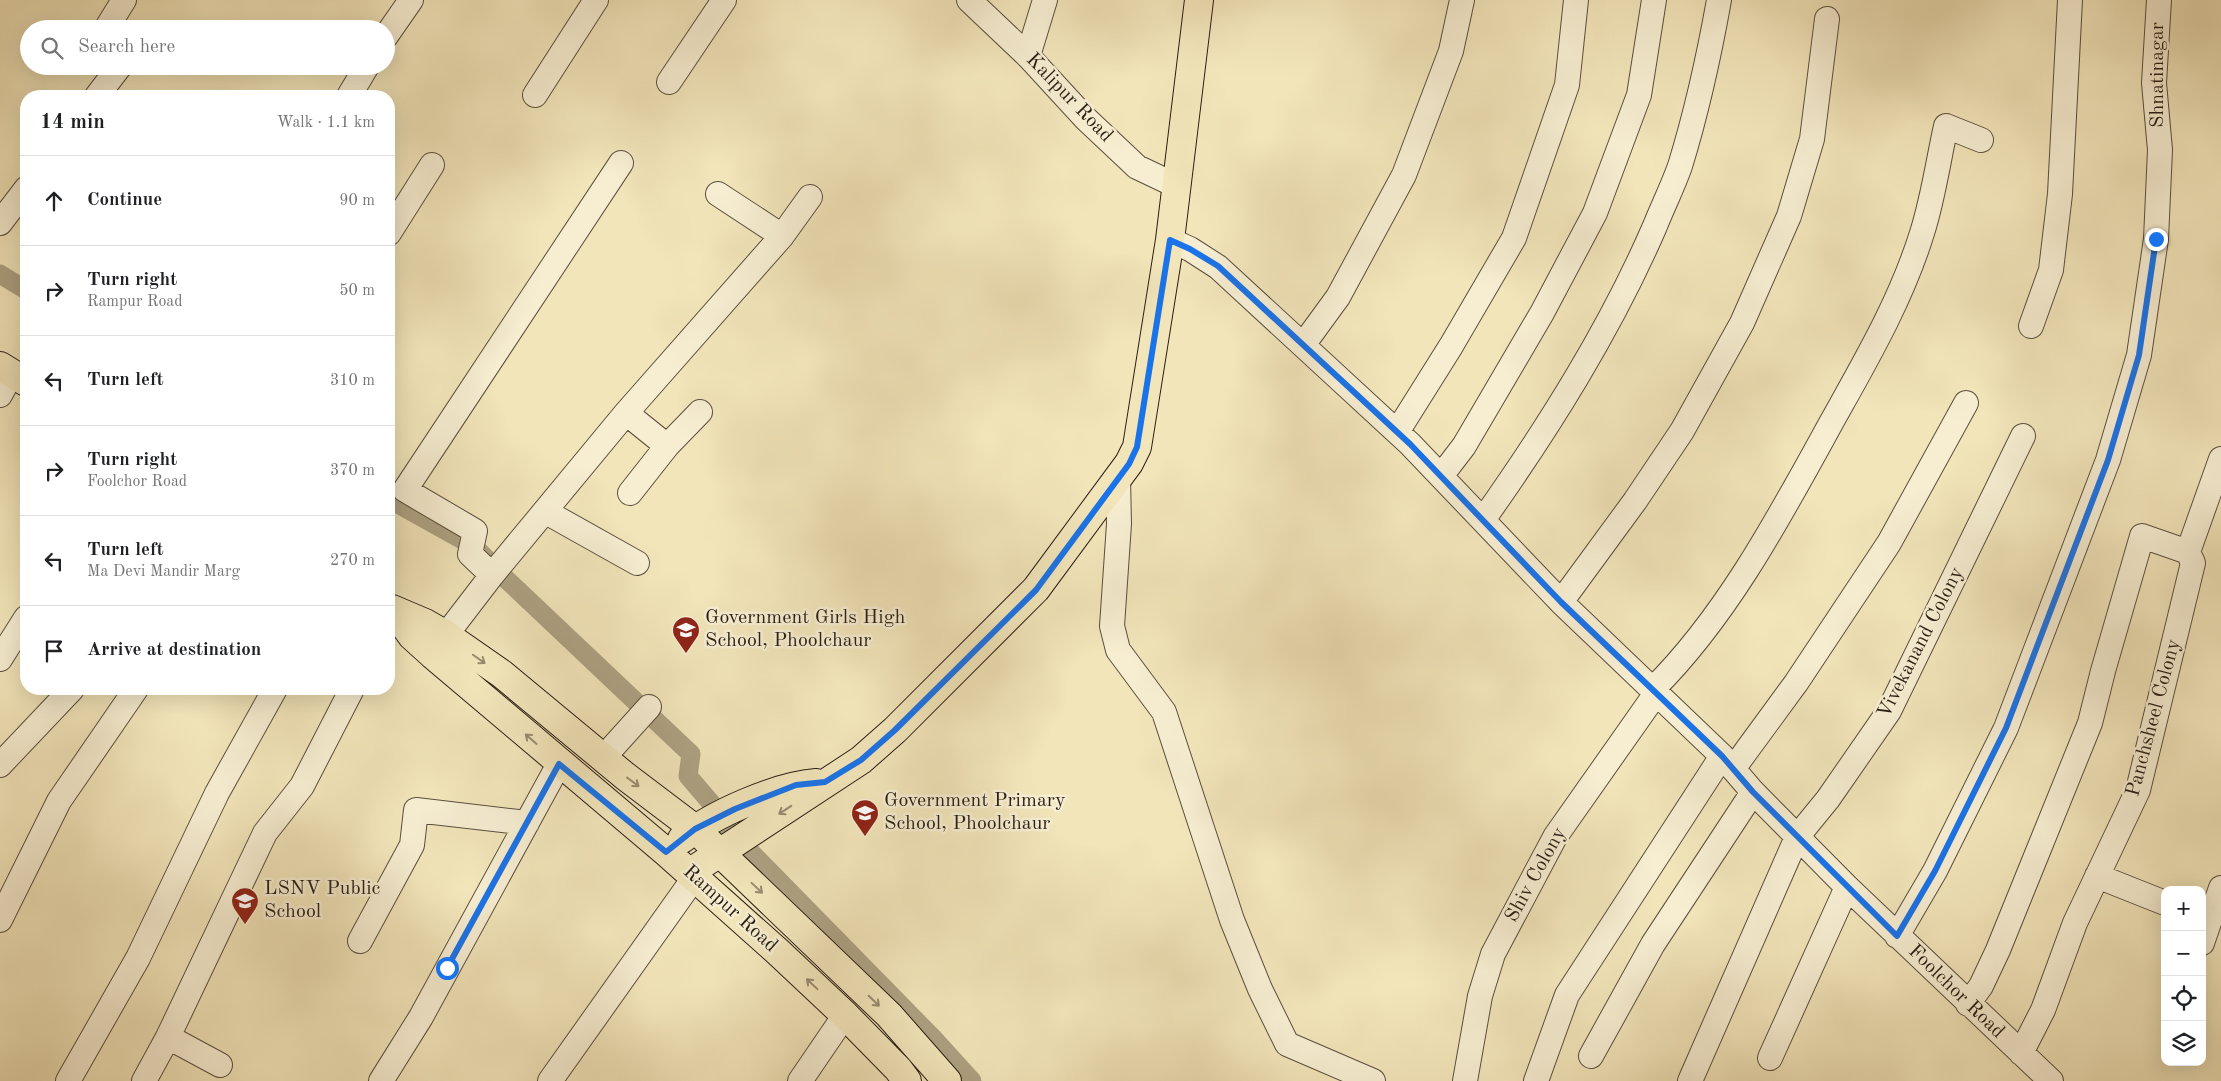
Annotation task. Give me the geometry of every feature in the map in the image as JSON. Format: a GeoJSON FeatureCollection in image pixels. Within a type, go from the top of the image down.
{"type":"FeatureCollection","features":[{"type":"Feature","properties":{"kind":"main road"},"geometry":{"type":"LineString","coordinates":[[692,875],[720,853],[861,760],[895,730],[1036,590],[1129,464],[1137,447],[1170,240],[1199,0]]}},
{"type":"Feature","properties":{"kind":"main road"},"geometry":{"type":"LineString","coordinates":[[395,612],[425,622],[502,674],[603,758],[695,829],[889,1015],[947,1081]]}},
{"type":"Feature","properties":{"kind":"main road","name":"Rampur Road"},"geometry":{"type":"LineString","coordinates":[[395,616],[412,636],[559,764],[666,852],[777,951],[845,1015],[898,1069],[907,1081]]}},
{"type":"Feature","properties":{"kind":"main road"},"geometry":{"type":"LineString","coordinates":[[666,852],[695,829],[735,809],[796,785],[825,782]]}},
{"type":"Feature","properties":{"kind":"street"},"geometry":{"type":"LineString","coordinates":[[112,20],[124,0]]}},
{"type":"Feature","properties":{"kind":"street"},"geometry":{"type":"LineString","coordinates":[[395,23],[411,0]]}},
{"type":"Feature","properties":{"kind":"street"},"geometry":{"type":"LineString","coordinates":[[535,95],[596,0]]}},
{"type":"Feature","properties":{"kind":"street"},"geometry":{"type":"LineString","coordinates":[[669,82],[724,0]]}},
{"type":"Feature","properties":{"kind":"street","name":"Kalipur Road"},"geometry":{"type":"LineString","coordinates":[[969,0],[1028,56],[1085,118],[1137,167],[1176,186]]}},
{"type":"Feature","properties":{"kind":"street"},"geometry":{"type":"LineString","coordinates":[[1028,56],[1045,0]]}},
{"type":"Feature","properties":{"kind":"street"},"geometry":{"type":"LineString","coordinates":[[1303,345],[1338,297],[1404,175],[1451,51],[1462,0]]}},
{"type":"Feature","properties":{"kind":"street"},"geometry":{"type":"LineString","coordinates":[[1397,432],[1451,346],[1514,238],[1567,85],[1576,0]]}},
{"type":"Feature","properties":{"kind":"street"},"geometry":{"type":"LineString","coordinates":[[1441,476],[1464,446],[1542,313],[1595,212],[1639,95],[1654,0]]}},
{"type":"Feature","properties":{"kind":"street"},"geometry":{"type":"LineString","coordinates":[[1483,520],[1527,458],[1574,381],[1635,272],[1679,168],[1706,73],[1719,0]]}},
{"type":"Feature","properties":{"kind":"street"},"geometry":{"type":"LineString","coordinates":[[2031,326],[2051,270],[2060,194],[2070,0]]}},
{"type":"Feature","properties":{"kind":"street","name":"Shnatinagar"},"geometry":{"type":"LineString","coordinates":[[1897,936],[1935,871],[2006,728],[2108,460],[2139,355],[2156,239],[2160,150],[2154,83],[2159,0]]}},
{"type":"Feature","properties":{"kind":"street"},"geometry":{"type":"LineString","coordinates":[[1561,602],[1636,501],[1682,431],[1742,323],[1789,216],[1812,139],[1827,19]]}},
{"type":"Feature","properties":{"kind":"street"},"geometry":{"type":"LineString","coordinates":[[102,90],[113,75]]}},
{"type":"Feature","properties":{"kind":"street"},"geometry":{"type":"LineString","coordinates":[[353,90],[362,75]]}},
{"type":"Feature","properties":{"kind":"street","name":"Shiv Colony"},"geometry":{"type":"LineString","coordinates":[[1465,1081],[1480,996],[1493,954],[1554,837],[1655,691],[1715,616],[1786,505],[1889,318],[1923,233],[1946,126],[1981,140]]}},
{"type":"Feature","properties":{"kind":"street"},"geometry":{"type":"LineString","coordinates":[[497,569],[470,554],[475,531],[405,490],[620,162]]}},
{"type":"Feature","properties":{"kind":"street"},"geometry":{"type":"LineString","coordinates":[[395,224],[432,165]]}},
{"type":"Feature","properties":{"kind":"street"},"geometry":{"type":"LineString","coordinates":[[718,194],[782,236]]}},
{"type":"Feature","properties":{"kind":"street"},"geometry":{"type":"LineString","coordinates":[[0,223],[20,196]]}},
{"type":"Feature","properties":{"kind":"street"},"geometry":{"type":"LineString","coordinates":[[446,635],[497,569],[626,413],[782,236],[810,197]]}},
{"type":"Feature","properties":{"kind":"street","name":"Foolchor Road"},"geometry":{"type":"LineString","coordinates":[[1170,240],[1190,249],[1218,266],[1397,432],[1561,602],[1728,763],[1753,792],[1847,887],[2051,1081]]}},
{"type":"Feature","properties":{"kind":"street"},"geometry":{"type":"LineString","coordinates":[[1536,1081],[1567,995],[1728,763],[1796,683],[1889,543],[1966,403]]}},
{"type":"Feature","properties":{"kind":"street"},"geometry":{"type":"LineString","coordinates":[[630,493],[667,446],[700,412]]}},
{"type":"Feature","properties":{"kind":"street"},"geometry":{"type":"LineString","coordinates":[[626,413],[667,446]]}},
{"type":"Feature","properties":{"kind":"street","name":"Vivekanand Colony"},"geometry":{"type":"LineString","coordinates":[[1690,1081],[1797,836],[1828,799],[1890,710],[2023,436]]}},
{"type":"Feature","properties":{"kind":"street","name":"Panchsheel Colony"},"geometry":{"type":"LineString","coordinates":[[2021,1053],[2044,1010],[2074,923],[2138,790],[2194,562],[2188,552],[2221,459]]}},
{"type":"Feature","properties":{"kind":"street"},"geometry":{"type":"LineString","coordinates":[[1118,477],[1120,524],[1112,626],[1118,650],[1164,712],[1232,920],[1260,988],[1287,1044],[1373,1081]]}},
{"type":"Feature","properties":{"kind":"street"},"geometry":{"type":"LineString","coordinates":[[546,512],[637,563]]}},
{"type":"Feature","properties":{"kind":"street"},"geometry":{"type":"LineString","coordinates":[[1968,1004],[1981,986],[1998,950],[2090,723],[2142,536],[2188,552]]}},
{"type":"Feature","properties":{"kind":"street"},"geometry":{"type":"LineString","coordinates":[[0,659],[20,627]]}},
{"type":"Feature","properties":{"kind":"street"},"geometry":{"type":"LineString","coordinates":[[0,765],[66,695]]}},
{"type":"Feature","properties":{"kind":"street"},"geometry":{"type":"LineString","coordinates":[[0,920],[59,802],[132,695]]}},
{"type":"Feature","properties":{"kind":"street"},"geometry":{"type":"LineString","coordinates":[[68,1081],[138,958],[218,792],[272,695]]}},
{"type":"Feature","properties":{"kind":"street"},"geometry":{"type":"LineString","coordinates":[[144,1081],[168,1037],[265,833],[302,786],[349,695]]}},
{"type":"Feature","properties":{"kind":"street"},"geometry":{"type":"LineString","coordinates":[[603,758],[644,713]]}},
{"type":"Feature","properties":{"kind":"street"},"geometry":{"type":"LineString","coordinates":[[381,1081],[421,1017],[559,764]]}},
{"type":"Feature","properties":{"kind":"street"},"geometry":{"type":"LineString","coordinates":[[1591,1056],[1653,944],[1753,792]]}},
{"type":"Feature","properties":{"kind":"street"},"geometry":{"type":"LineString","coordinates":[[360,940],[412,845],[416,810],[527,823]]}},
{"type":"Feature","properties":{"kind":"street"},"geometry":{"type":"LineString","coordinates":[[550,1081],[692,875]]}},
{"type":"Feature","properties":{"kind":"street"},"geometry":{"type":"LineString","coordinates":[[2097,876],[2161,901]]}},
{"type":"Feature","properties":{"kind":"street"},"geometry":{"type":"LineString","coordinates":[[1770,1058],[1847,887]]}},
{"type":"Feature","properties":{"kind":"street"},"geometry":{"type":"LineString","coordinates":[[2206,919],[2221,888]]}},
{"type":"Feature","properties":{"kind":"street"},"geometry":{"type":"LineString","coordinates":[[800,1081],[845,1015]]}},
{"type":"Feature","properties":{"kind":"street"},"geometry":{"type":"LineString","coordinates":[[168,1037],[220,1065]]}},
{"type":"Feature","properties":{"kind":"waterway"},"geometry":{"type":"LineString","coordinates":[[0,274],[20,286]]}},
{"type":"Feature","properties":{"kind":"waterway"},"geometry":{"type":"LineString","coordinates":[[395,502],[475,547],[506,579],[691,754],[688,776],[717,810]]}},
{"type":"Feature","properties":{"kind":"waterway"},"geometry":{"type":"LineString","coordinates":[[729,830],[933,1038],[972,1081]]}},
{"type":"Feature","properties":{"kind":"place","name":"Government Girls High School, Phoolchaur"},"geometry":{"type":"Point","coordinates":[686,654]}},
{"type":"Feature","properties":{"kind":"place","name":"Government Primary School, Phoolchaur"},"geometry":{"type":"Point","coordinates":[865,837]}},
{"type":"Feature","properties":{"kind":"place","name":"LSNV Public School"},"geometry":{"type":"Point","coordinates":[245,925]}},
{"type":"Feature","properties":{"kind":"route"},"geometry":{"type":"LineString","coordinates":[[447,968],[559,764],[666,852],[695,829],[735,809],[796,785],[825,782],[861,760],[895,730],[1036,590],[1129,464],[1137,447],[1170,240],[1190,249],[1218,266],[1410,444],[1561,602],[1722,756],[1753,792],[1897,936],[1935,871],[2006,728],[2108,460],[2139,355],[2156,239]]}}]}
